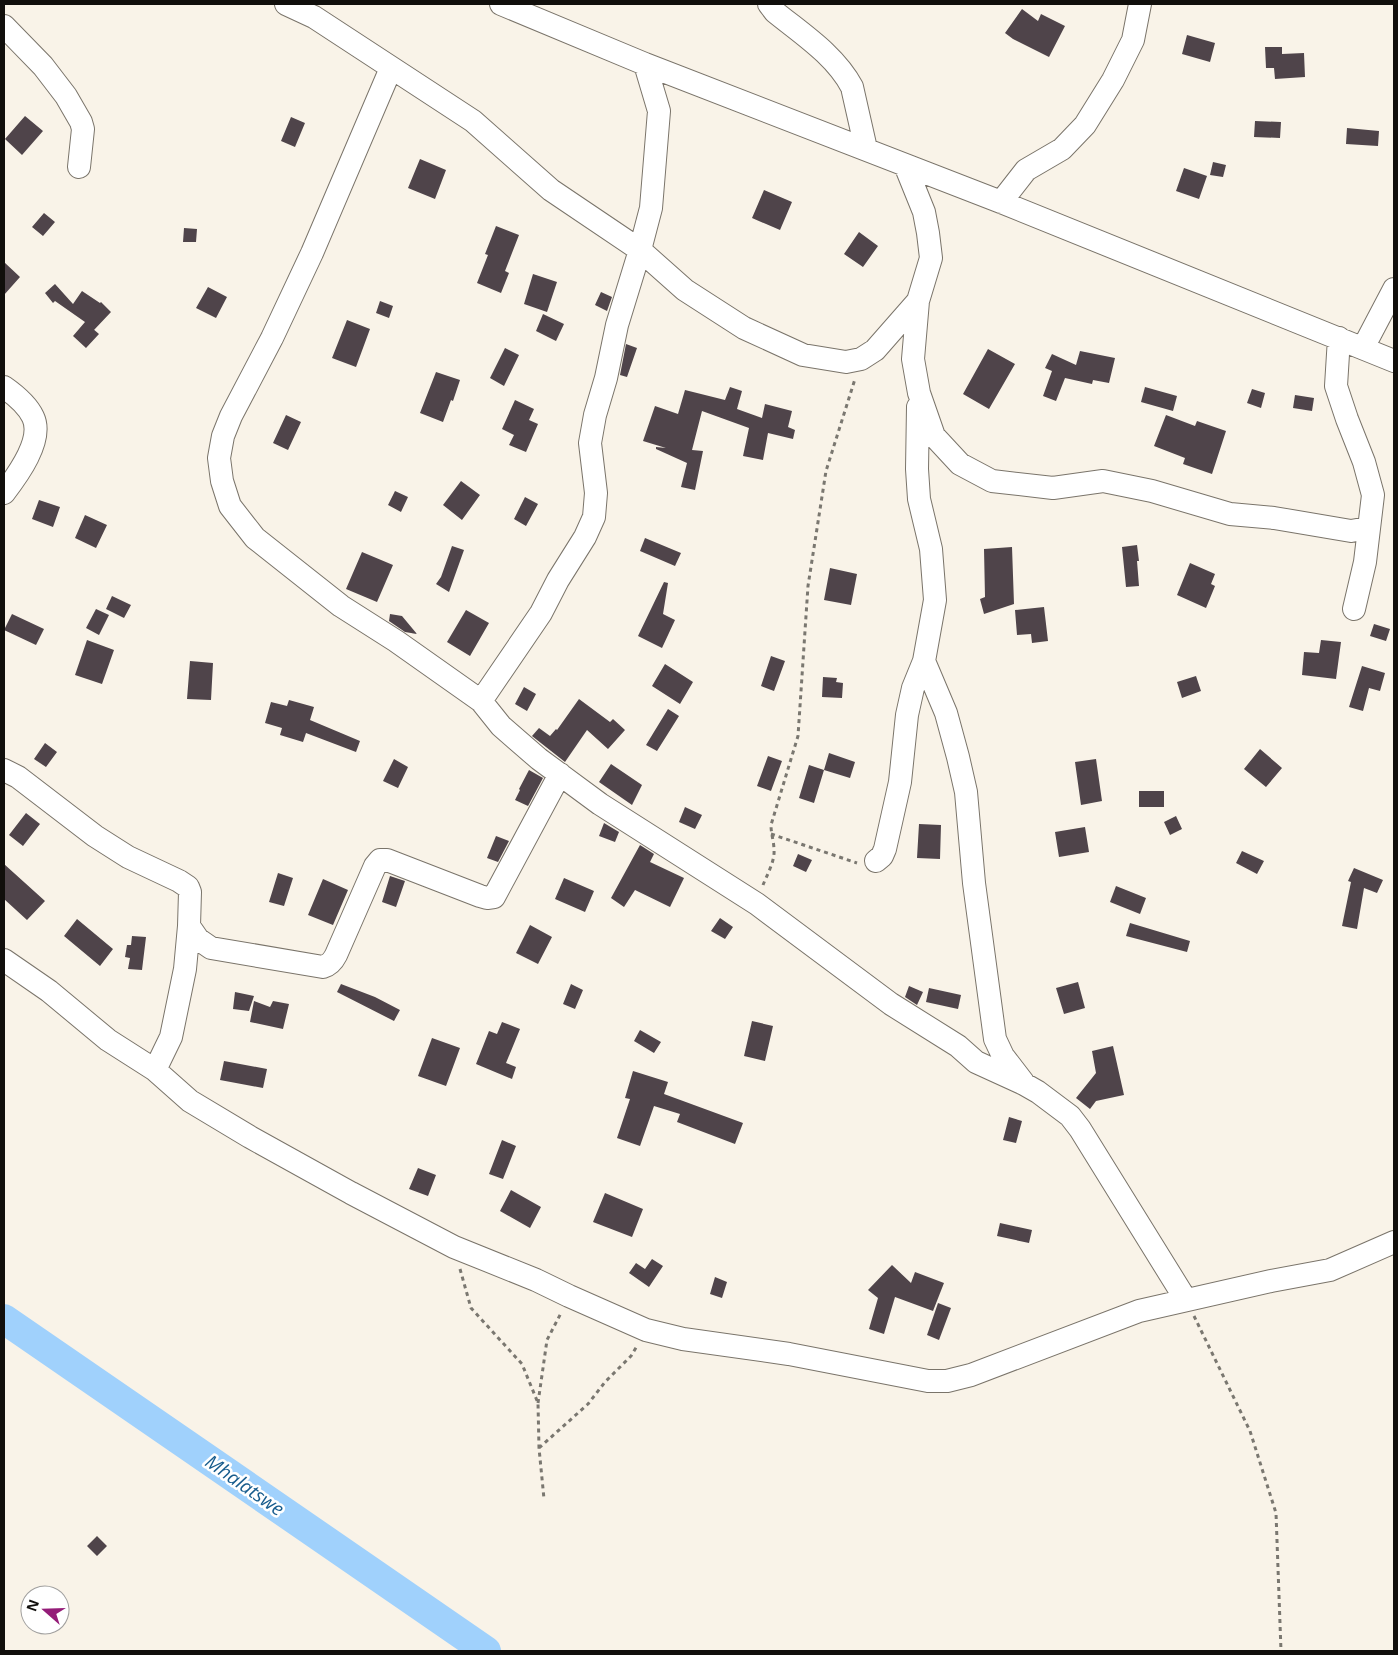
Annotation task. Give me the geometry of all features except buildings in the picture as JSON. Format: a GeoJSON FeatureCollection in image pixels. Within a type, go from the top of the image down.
{"type":"FeatureCollection","features":[{"type":"Feature","properties":{"kind":"street"},"geometry":{"type":"LineString","coordinates":[[286,4],[314,18],[473,121],[550,190],[640,250],[686,290],[744,328],[803,355],[846,362],[861,359],[875,350],[918,302]]}},
{"type":"Feature","properties":{"kind":"street"},"geometry":{"type":"LineString","coordinates":[[501,4],[645,64],[1001,202],[1394,361]]}},
{"type":"Feature","properties":{"kind":"street"},"geometry":{"type":"LineString","coordinates":[[769,4],[775,12],[829,56],[848,80],[852,87],[866,149]]}},
{"type":"Feature","properties":{"kind":"street"},"geometry":{"type":"LineString","coordinates":[[1001,202],[1026,170],[1062,149],[1085,125],[1113,80],[1133,40],[1140,4]]}},
{"type":"Feature","properties":{"kind":"street"},"geometry":{"type":"LineString","coordinates":[[4,26],[43,66],[66,96],[81,122],[83,128],[79,167]]}},
{"type":"Feature","properties":{"kind":"street"},"geometry":{"type":"LineString","coordinates":[[481,701],[541,613],[558,580],[585,537],[594,517],[596,493],[590,443],[617,325],[651,208],[659,111],[645,64]]}},
{"type":"Feature","properties":{"kind":"street"},"geometry":{"type":"LineString","coordinates":[[390,68],[312,252],[272,338],[231,416],[223,436],[219,458],[222,481],[230,506],[255,538],[341,606],[396,641],[481,701],[501,726],[539,759],[600,804],[757,904],[891,1004],[958,1046],[976,1062],[1024,1084],[1058,1106],[1070,1116],[1080,1129],[1186,1300]]}},
{"type":"Feature","properties":{"kind":"street"},"geometry":{"type":"LineString","coordinates":[[876,861],[882,856],[885,849],[900,782],[907,714],[913,688],[924,661],[935,600],[931,549],[919,499],[917,468],[918,393],[913,359],[918,302],[931,258],[924,212],[905,165]]}},
{"type":"Feature","properties":{"kind":"street"},"geometry":{"type":"LineString","coordinates":[[1363,348],[1394,289]]}},
{"type":"Feature","properties":{"kind":"street"},"geometry":{"type":"LineString","coordinates":[[1339,338],[1336,386],[1364,462],[1373,495],[1364,562],[1354,610]]}},
{"type":"Feature","properties":{"kind":"street"},"geometry":{"type":"LineString","coordinates":[[4,387],[16,396],[34,418],[35,433],[33,448],[4,493]]}},
{"type":"Feature","properties":{"kind":"street"},"geometry":{"type":"LineString","coordinates":[[918,393],[934,436],[960,464],[992,480],[1053,488],[1103,481],[1152,491],[1230,514],[1274,518],[1352,531],[1368,528]]}},
{"type":"Feature","properties":{"kind":"street"},"geometry":{"type":"LineString","coordinates":[[924,661],[946,713],[966,792],[974,883],[995,1039],[1002,1056],[1024,1084]]}},
{"type":"Feature","properties":{"kind":"street"},"geometry":{"type":"LineString","coordinates":[[4,770],[18,777],[95,836],[128,858],[179,881],[188,888],[190,892],[189,926],[185,969],[171,1036],[155,1070]]}},
{"type":"Feature","properties":{"kind":"street"},"geometry":{"type":"LineString","coordinates":[[189,926],[198,939],[211,948],[323,967],[333,961],[375,866],[380,860],[387,860],[480,896],[494,897],[560,774]]}},
{"type":"Feature","properties":{"kind":"street"},"geometry":{"type":"LineString","coordinates":[[4,960],[49,992],[108,1040],[155,1070],[190,1101],[343,1189],[454,1247],[536,1280],[646,1330],[683,1339],[789,1354],[928,1382],[947,1381],[993,1368],[1139,1311],[1330,1270],[1394,1242]]}},
{"type":"Feature","properties":{"kind":"path"},"geometry":{"type":"LineString","coordinates":[[757,904],[774,855],[775,848],[771,834],[771,825],[798,736],[808,586],[826,470],[861,359]]}},
{"type":"Feature","properties":{"kind":"path"},"geometry":{"type":"LineString","coordinates":[[771,834],[860,864],[869,866],[876,861]]}},
{"type":"Feature","properties":{"kind":"path"},"geometry":{"type":"LineString","coordinates":[[454,1247],[471,1308],[522,1364],[538,1403]]}},
{"type":"Feature","properties":{"kind":"path"},"geometry":{"type":"LineString","coordinates":[[544,1499],[539,1448],[538,1403],[547,1340],[569,1296]]}},
{"type":"Feature","properties":{"kind":"path"},"geometry":{"type":"LineString","coordinates":[[1186,1300],[1250,1431],[1276,1513],[1281,1651]]}},
{"type":"Feature","properties":{"kind":"path"},"geometry":{"type":"LineString","coordinates":[[539,1448],[588,1404],[605,1382],[631,1356],[646,1330]]}},
{"type":"Feature","properties":{"kind":"waterway","name":"Mhalatswe"},"geometry":{"type":"LineString","coordinates":[[4,1319],[486,1651]]}}]}
